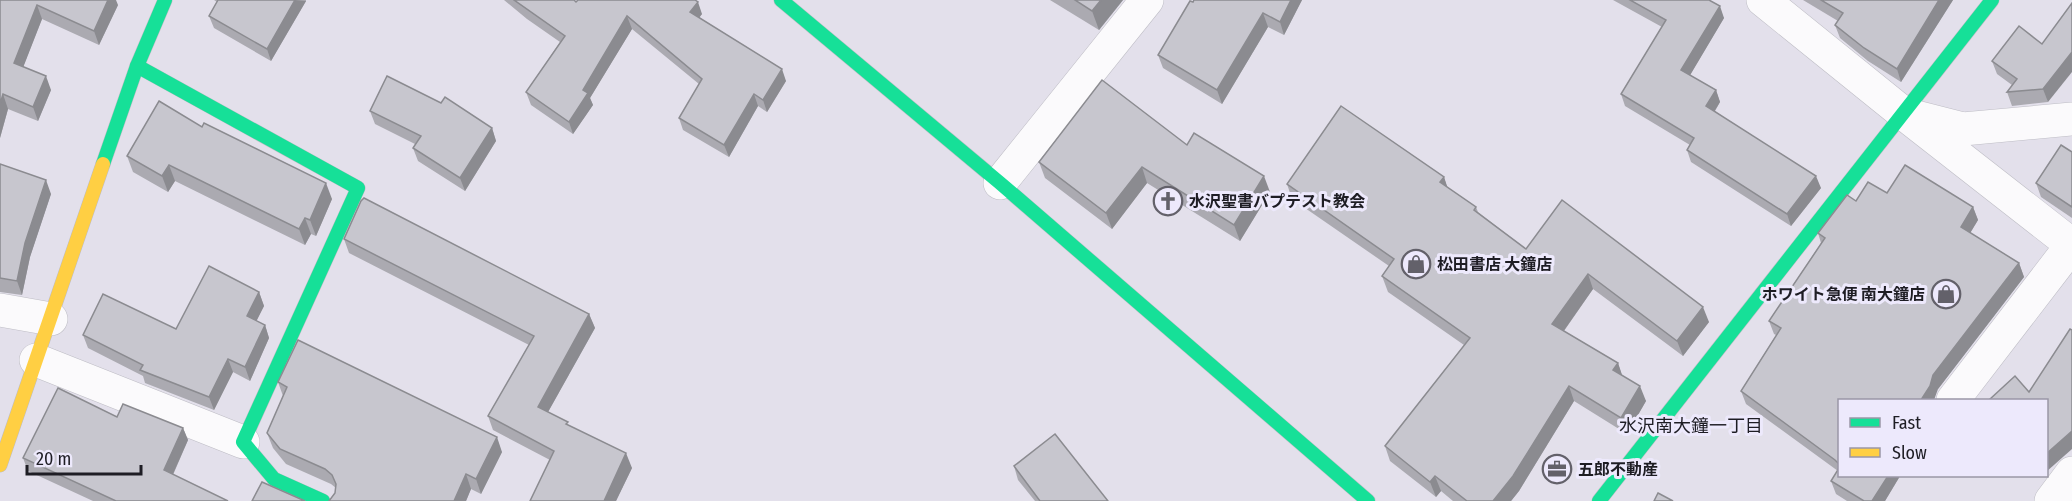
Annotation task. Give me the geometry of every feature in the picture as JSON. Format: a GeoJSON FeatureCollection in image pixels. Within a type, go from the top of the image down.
{"type":"FeatureCollection","features":[{"type":"Feature","properties":{"kind":"street"},"geometry":{"type":"LineString","coordinates":[[0,465],[136,66],[165,0]]}},
{"type":"Feature","properties":{"kind":"street"},"geometry":{"type":"LineString","coordinates":[[781,0],[1000,183],[1368,501]]}},
{"type":"Feature","properties":{"kind":"street"},"geometry":{"type":"LineString","coordinates":[[1000,183],[1147,0]]}},
{"type":"Feature","properties":{"kind":"street"},"geometry":{"type":"LineString","coordinates":[[1763,0],[2072,245],[1954,399]]}},
{"type":"Feature","properties":{"kind":"street"},"geometry":{"type":"LineString","coordinates":[[1599,501],[1992,0]]}},
{"type":"Feature","properties":{"kind":"street"},"geometry":{"type":"LineString","coordinates":[[136,66],[358,188],[243,442]]}},
{"type":"Feature","properties":{"kind":"street"},"geometry":{"type":"LineString","coordinates":[[1903,113],[1963,129],[2072,119]]}},
{"type":"Feature","properties":{"kind":"street"},"geometry":{"type":"LineString","coordinates":[[0,310],[51,319]]}},
{"type":"Feature","properties":{"kind":"street"},"geometry":{"type":"LineString","coordinates":[[36,360],[243,442],[274,479],[323,501]]}},
{"type":"Feature","properties":{"kind":"street"},"geometry":{"type":"LineString","coordinates":[[2051,501],[2072,473]]}},
{"type":"Feature","properties":{"kind":"building"},"geometry":{"type":"Polygon","coordinates":[[[0,0],[108,0],[94,31],[37,5],[14,63],[46,76],[33,107],[3,94],[0,104],[0,0]]]}},
{"type":"Feature","properties":{"kind":"building"},"geometry":{"type":"Polygon","coordinates":[[[218,0],[295,0],[267,49],[209,16],[218,0]]]}},
{"type":"Feature","properties":{"kind":"building"},"geometry":{"type":"Polygon","coordinates":[[[514,0],[574,0],[576,2],[578,0],[695,0],[698,2],[690,12],[782,69],[763,100],[754,94],[724,145],[679,118],[702,79],[627,16],[583,90],[588,93],[569,122],[526,92],[565,36],[514,0]]]}},
{"type":"Feature","properties":{"kind":"building"},"geometry":{"type":"Polygon","coordinates":[[[1075,0],[1101,0],[1092,11],[1075,0]]]}},
{"type":"Feature","properties":{"kind":"building"},"geometry":{"type":"Polygon","coordinates":[[[1291,0],[1280,22],[1263,13],[1217,90],[1158,55],[1190,1],[1291,0]]]}},
{"type":"Feature","properties":{"kind":"building"},"geometry":{"type":"Polygon","coordinates":[[[1630,0],[1709,0],[1720,6],[1681,70],[1716,90],[1706,106],[1816,176],[1787,214],[1687,150],[1694,138],[1621,94],[1666,20],[1630,0]]]}},
{"type":"Feature","properties":{"kind":"building"},"geometry":{"type":"Polygon","coordinates":[[[1821,0],[1939,0],[1897,69],[1864,48],[1835,25],[1843,13],[1821,0]]]}},
{"type":"Feature","properties":{"kind":"building"},"geometry":{"type":"Polygon","coordinates":[[[2072,3],[2072,52],[2043,89],[2007,92],[2017,79],[1992,61],[2019,26],[2042,44],[2072,3]]]}},
{"type":"Feature","properties":{"kind":"building"},"geometry":{"type":"Polygon","coordinates":[[[387,76],[441,103],[445,97],[492,128],[460,178],[413,148],[421,136],[370,111],[387,76]]]}},
{"type":"Feature","properties":{"kind":"building"},"geometry":{"type":"Polygon","coordinates":[[[1102,80],[1187,145],[1194,133],[1264,176],[1234,225],[1142,167],[1106,213],[1039,162],[1102,80]]]}},
{"type":"Feature","properties":{"kind":"building"},"geometry":{"type":"Polygon","coordinates":[[[159,101],[202,127],[204,123],[326,183],[310,220],[305,218],[299,229],[169,165],[162,176],[127,156],[159,101]]]}},
{"type":"Feature","properties":{"kind":"building"},"geometry":{"type":"Polygon","coordinates":[[[1341,106],[1444,177],[1440,182],[1476,207],[1474,210],[1526,249],[1562,200],[1703,307],[1677,341],[1588,274],[1552,324],[1618,363],[1613,370],[1640,386],[1621,418],[1569,386],[1513,476],[1493,501],[1467,501],[1435,476],[1430,482],[1385,446],[1470,338],[1382,276],[1394,259],[1287,184],[1341,106]]]}},
{"type":"Feature","properties":{"kind":"building"},"geometry":{"type":"Polygon","coordinates":[[[2061,145],[2072,152],[2072,207],[2036,183],[2061,145]]]}},
{"type":"Feature","properties":{"kind":"building"},"geometry":{"type":"Polygon","coordinates":[[[0,164],[46,180],[25,243],[17,281],[0,278],[0,164]]]}},
{"type":"Feature","properties":{"kind":"building"},"geometry":{"type":"Polygon","coordinates":[[[1905,165],[1973,207],[1961,227],[2019,263],[1933,375],[1930,386],[1922,399],[1838,399],[1838,463],[1741,391],[1781,328],[1769,321],[1825,238],[1818,233],[1847,195],[1856,201],[1868,182],[1887,193],[1905,165]]]}},
{"type":"Feature","properties":{"kind":"building"},"geometry":{"type":"Polygon","coordinates":[[[364,198],[589,314],[538,407],[568,422],[566,424],[626,453],[604,501],[530,501],[554,451],[488,416],[534,336],[344,239],[364,198]]]}},
{"type":"Feature","properties":{"kind":"building"},"geometry":{"type":"Polygon","coordinates":[[[209,266],[259,292],[247,316],[265,325],[245,367],[228,359],[209,397],[140,370],[143,365],[83,335],[103,294],[176,329],[209,266]]]}},
{"type":"Feature","properties":{"kind":"building"},"geometry":{"type":"Polygon","coordinates":[[[2070,329],[2072,330],[2072,431],[2048,452],[2048,399],[1990,399],[2015,376],[2029,392],[2070,329]]]}},
{"type":"Feature","properties":{"kind":"building"},"geometry":{"type":"Polygon","coordinates":[[[298,340],[497,437],[476,479],[466,474],[454,501],[329,501],[335,493],[336,484],[332,475],[325,469],[280,449],[267,433],[287,387],[278,382],[298,340]]]}},
{"type":"Feature","properties":{"kind":"building"},"geometry":{"type":"Polygon","coordinates":[[[58,388],[117,417],[123,404],[183,428],[164,470],[228,501],[116,501],[23,458],[58,388]]]}},
{"type":"Feature","properties":{"kind":"building"},"geometry":{"type":"Polygon","coordinates":[[[1055,434],[1108,501],[1040,501],[1014,466],[1055,434]]]}},
{"type":"Feature","properties":{"kind":"building"},"geometry":{"type":"Polygon","coordinates":[[[1838,470],[1838,477],[1887,477],[1872,501],[1864,501],[1831,481],[1838,470]]]}},
{"type":"Feature","properties":{"kind":"building"},"geometry":{"type":"Polygon","coordinates":[[[262,482],[305,501],[252,501],[262,482]]]}},
{"type":"Feature","properties":{"kind":"building"},"geometry":{"type":"Polygon","coordinates":[[[1658,493],[1673,501],[1654,501],[1658,493]]]}},
{"type":"Feature","properties":{"kind":"traffic: fast"},"geometry":{"type":"LineString","coordinates":[[103,164],[137,66],[165,0]]}},
{"type":"Feature","properties":{"kind":"traffic: fast"},"geometry":{"type":"LineString","coordinates":[[781,0],[1000,183],[1368,501]]}},
{"type":"Feature","properties":{"kind":"traffic: fast"},"geometry":{"type":"LineString","coordinates":[[1599,501],[1992,0]]}},
{"type":"Feature","properties":{"kind":"traffic: fast"},"geometry":{"type":"LineString","coordinates":[[137,66],[358,188],[243,442],[274,479],[323,501]]}},
{"type":"Feature","properties":{"kind":"traffic: slow"},"geometry":{"type":"LineString","coordinates":[[0,465],[103,164]]}},
{"type":"Feature","properties":{"kind":"place","name":"水沢聖書バプテスト教会"},"geometry":{"type":"Point","coordinates":[1168,201]}},
{"type":"Feature","properties":{"kind":"place","name":"松田書店 大鐘店"},"geometry":{"type":"Point","coordinates":[1416,264]}},
{"type":"Feature","properties":{"kind":"place","name":"ホワイト急便 南大鐘店"},"geometry":{"type":"Point","coordinates":[1946,294]}},
{"type":"Feature","properties":{"kind":"place","name":"五郎不動産"},"geometry":{"type":"Point","coordinates":[1557,469]}},
{"type":"Feature","properties":{"kind":"district","name":"水沢南大鐘一丁目"},"geometry":{"type":"Point","coordinates":[1691,426]}}]}
